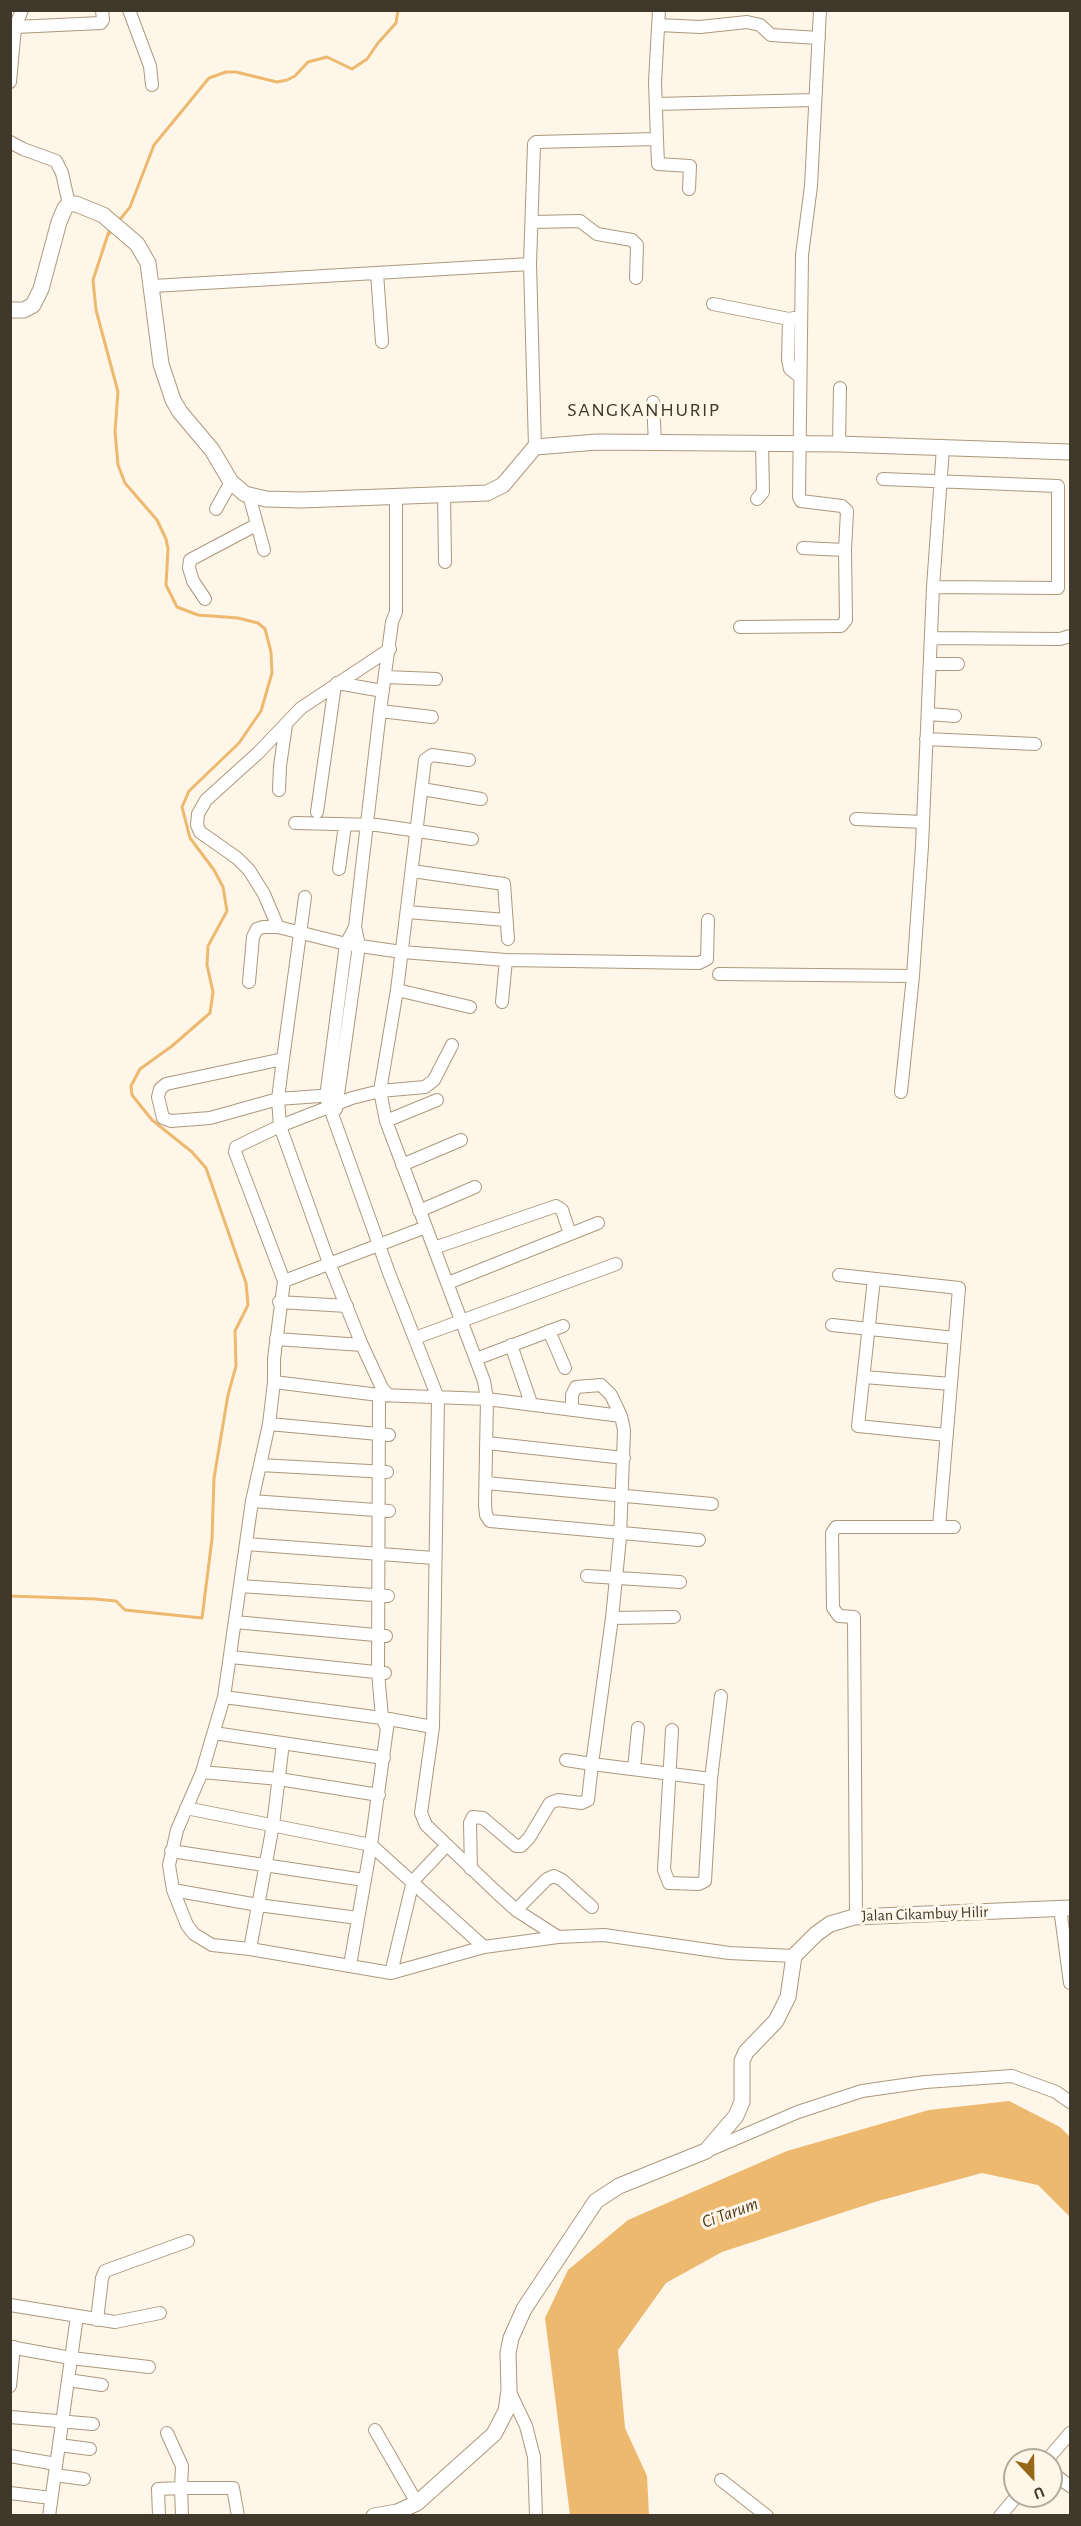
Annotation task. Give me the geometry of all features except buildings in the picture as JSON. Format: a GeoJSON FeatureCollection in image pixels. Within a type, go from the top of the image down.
{"type":"FeatureCollection","features":[{"type":"Feature","properties":{"kind":"street"},"geometry":{"type":"LineString","coordinates":[[10,82],[15,27],[22,10]]}},
{"type":"Feature","properties":{"kind":"street"},"geometry":{"type":"LineString","coordinates":[[15,27],[101,23],[104,20],[102,10]]}},
{"type":"Feature","properties":{"kind":"street"},"geometry":{"type":"LineString","coordinates":[[129,10],[150,66],[152,85]]}},
{"type":"Feature","properties":{"kind":"street"},"geometry":{"type":"LineString","coordinates":[[659,10],[656,59],[658,164],[690,166],[689,189]]}},
{"type":"Feature","properties":{"kind":"street"},"geometry":{"type":"LineString","coordinates":[[740,627],[843,625],[846,620],[847,511],[845,507],[800,500],[800,444],[794,339],[810,186],[820,10]]}},
{"type":"Feature","properties":{"kind":"street"},"geometry":{"type":"LineString","coordinates":[[659,25],[700,27],[747,22],[760,25],[771,35],[819,38]]}},
{"type":"Feature","properties":{"kind":"street"},"geometry":{"type":"LineString","coordinates":[[656,104],[814,100]]}},
{"type":"Feature","properties":{"kind":"street"},"geometry":{"type":"LineString","coordinates":[[69,204],[96,210],[137,244],[148,263],[153,286],[158,350],[173,400],[190,426],[212,450],[231,482],[239,490],[266,499],[301,501],[487,493],[498,490],[535,447],[531,264],[535,142],[657,139]]}},
{"type":"Feature","properties":{"kind":"street"},"geometry":{"type":"LineString","coordinates":[[10,142],[56,161],[62,173],[69,204],[59,222],[41,289],[33,305],[24,310],[10,310]]}},
{"type":"Feature","properties":{"kind":"street"},"geometry":{"type":"LineString","coordinates":[[532,222],[580,221],[597,234],[632,240],[637,246],[636,278]]}},
{"type":"Feature","properties":{"kind":"street"},"geometry":{"type":"LineString","coordinates":[[153,286],[531,264]]}},
{"type":"Feature","properties":{"kind":"street"},"geometry":{"type":"LineString","coordinates":[[377,273],[382,342]]}},
{"type":"Feature","properties":{"kind":"street"},"geometry":{"type":"LineString","coordinates":[[713,304],[795,318]]}},
{"type":"Feature","properties":{"kind":"street"},"geometry":{"type":"LineString","coordinates":[[839,444],[840,388]]}},
{"type":"Feature","properties":{"kind":"street"},"geometry":{"type":"LineString","coordinates":[[652,402],[655,443]]}},
{"type":"Feature","properties":{"kind":"street"},"geometry":{"type":"LineString","coordinates":[[535,447],[597,442],[762,443],[1071,452]]}},
{"type":"Feature","properties":{"kind":"street"},"geometry":{"type":"LineString","coordinates":[[757,499],[763,492],[762,443]]}},
{"type":"Feature","properties":{"kind":"street"},"geometry":{"type":"LineString","coordinates":[[901,1092],[913,976],[923,822],[933,587],[943,448]]}},
{"type":"Feature","properties":{"kind":"street"},"geometry":{"type":"LineString","coordinates":[[883,479],[941,479],[1058,486],[1058,588],[933,587]]}},
{"type":"Feature","properties":{"kind":"street"},"geometry":{"type":"LineString","coordinates":[[216,509],[231,482]]}},
{"type":"Feature","properties":{"kind":"street"},"geometry":{"type":"LineString","coordinates":[[444,494],[445,562]]}},
{"type":"Feature","properties":{"kind":"street"},"geometry":{"type":"LineString","coordinates":[[249,495],[264,550]]}},
{"type":"Feature","properties":{"kind":"street"},"geometry":{"type":"LineString","coordinates":[[393,497],[388,615],[392,622],[390,649],[380,711],[332,1103],[379,1244],[438,1398],[433,1728],[421,1813],[426,1825],[516,1910],[558,1937]]}},
{"type":"Feature","properties":{"kind":"street"},"geometry":{"type":"LineString","coordinates":[[205,599],[193,581],[189,568],[190,560],[256,525]]}},
{"type":"Feature","properties":{"kind":"street"},"geometry":{"type":"LineString","coordinates":[[803,549],[845,550]]}},
{"type":"Feature","properties":{"kind":"street"},"geometry":{"type":"LineString","coordinates":[[931,638],[1062,639],[1071,636]]}},
{"type":"Feature","properties":{"kind":"street"},"geometry":{"type":"LineString","coordinates":[[278,927],[264,894],[249,870],[229,852],[200,832],[196,820],[206,800],[301,708],[390,649]]}},
{"type":"Feature","properties":{"kind":"street"},"geometry":{"type":"LineString","coordinates":[[930,664],[958,664]]}},
{"type":"Feature","properties":{"kind":"street"},"geometry":{"type":"LineString","coordinates":[[385,677],[436,679]]}},
{"type":"Feature","properties":{"kind":"street"},"geometry":{"type":"LineString","coordinates":[[336,684],[383,691]]}},
{"type":"Feature","properties":{"kind":"street"},"geometry":{"type":"LineString","coordinates":[[317,812],[336,684]]}},
{"type":"Feature","properties":{"kind":"street"},"geometry":{"type":"LineString","coordinates":[[380,711],[432,717]]}},
{"type":"Feature","properties":{"kind":"street"},"geometry":{"type":"LineString","coordinates":[[928,714],[955,716]]}},
{"type":"Feature","properties":{"kind":"street"},"geometry":{"type":"LineString","coordinates":[[279,790],[286,725]]}},
{"type":"Feature","properties":{"kind":"street"},"geometry":{"type":"LineString","coordinates":[[926,739],[1035,744]]}},
{"type":"Feature","properties":{"kind":"street"},"geometry":{"type":"LineString","coordinates":[[469,760],[428,756],[397,990],[380,1091],[386,1121],[448,1282],[486,1390],[486,1515],[490,1521],[699,1540]]}},
{"type":"Feature","properties":{"kind":"street"},"geometry":{"type":"LineString","coordinates":[[422,789],[481,799]]}},
{"type":"Feature","properties":{"kind":"street"},"geometry":{"type":"LineString","coordinates":[[856,819],[923,822]]}},
{"type":"Feature","properties":{"kind":"street"},"geometry":{"type":"LineString","coordinates":[[295,823],[418,830],[472,839]]}},
{"type":"Feature","properties":{"kind":"street"},"geometry":{"type":"LineString","coordinates":[[339,868],[345,825]]}},
{"type":"Feature","properties":{"kind":"street"},"geometry":{"type":"LineString","coordinates":[[412,871],[502,883],[505,886],[508,939]]}},
{"type":"Feature","properties":{"kind":"street"},"geometry":{"type":"LineString","coordinates":[[305,897],[278,1099],[280,1126],[329,1263],[383,1393],[384,1510],[380,1552],[383,1596],[384,1758],[350,1965]]}},
{"type":"Feature","properties":{"kind":"street"},"geometry":{"type":"LineString","coordinates":[[407,912],[506,920]]}},
{"type":"Feature","properties":{"kind":"street"},"geometry":{"type":"LineString","coordinates":[[249,982],[254,933],[259,928],[278,927],[352,944],[402,952],[506,960],[702,962],[708,955],[708,920]]}},
{"type":"Feature","properties":{"kind":"street"},"geometry":{"type":"LineString","coordinates":[[502,1002],[506,960]]}},
{"type":"Feature","properties":{"kind":"street"},"geometry":{"type":"LineString","coordinates":[[718,974],[913,976]]}},
{"type":"Feature","properties":{"kind":"street"},"geometry":{"type":"LineString","coordinates":[[397,990],[470,1007]]}},
{"type":"Feature","properties":{"kind":"street"},"geometry":{"type":"LineString","coordinates":[[452,1045],[434,1080],[426,1087],[380,1091],[332,1103],[238,1145],[235,1152],[284,1281],[279,1302],[269,1424],[252,1501],[224,1697],[202,1772],[171,1851],[169,1874],[187,1925],[194,1934],[212,1945],[250,1949],[391,1973],[484,1947],[558,1937],[604,1935],[793,1962],[784,2007],[771,2028],[750,2047],[742,2061],[742,2106],[705,2151]]}},
{"type":"Feature","properties":{"kind":"street"},"geometry":{"type":"LineString","coordinates":[[283,1059],[166,1084],[160,1089],[158,1097],[163,1118],[171,1121],[210,1118],[278,1099],[332,1103]]}},
{"type":"Feature","properties":{"kind":"street"},"geometry":{"type":"LineString","coordinates":[[386,1121],[437,1100]]}},
{"type":"Feature","properties":{"kind":"street"},"geometry":{"type":"LineString","coordinates":[[402,1165],[461,1140]]}},
{"type":"Feature","properties":{"kind":"street"},"geometry":{"type":"LineString","coordinates":[[420,1211],[475,1187]]}},
{"type":"Feature","properties":{"kind":"street"},"geometry":{"type":"LineString","coordinates":[[434,1248],[556,1206],[562,1210],[570,1234]]}},
{"type":"Feature","properties":{"kind":"street"},"geometry":{"type":"LineString","coordinates":[[448,1282],[598,1223]]}},
{"type":"Feature","properties":{"kind":"street"},"geometry":{"type":"LineString","coordinates":[[284,1281],[426,1227]]}},
{"type":"Feature","properties":{"kind":"street"},"geometry":{"type":"LineString","coordinates":[[415,1338],[616,1264]]}},
{"type":"Feature","properties":{"kind":"street"},"geometry":{"type":"LineString","coordinates":[[839,1275],[959,1288],[939,1527]]}},
{"type":"Feature","properties":{"kind":"street"},"geometry":{"type":"LineString","coordinates":[[874,1279],[858,1426],[947,1435]]}},
{"type":"Feature","properties":{"kind":"street"},"geometry":{"type":"LineString","coordinates":[[279,1302],[347,1306]]}},
{"type":"Feature","properties":{"kind":"street"},"geometry":{"type":"LineString","coordinates":[[832,1325],[955,1338]]}},
{"type":"Feature","properties":{"kind":"street"},"geometry":{"type":"LineString","coordinates":[[476,1359],[563,1326]]}},
{"type":"Feature","properties":{"kind":"street"},"geometry":{"type":"LineString","coordinates":[[549,1331],[565,1368]]}},
{"type":"Feature","properties":{"kind":"street"},"geometry":{"type":"LineString","coordinates":[[276,1339],[362,1345]]}},
{"type":"Feature","properties":{"kind":"street"},"geometry":{"type":"LineString","coordinates":[[511,1345],[531,1403]]}},
{"type":"Feature","properties":{"kind":"street"},"geometry":{"type":"LineString","coordinates":[[864,1377],[951,1384]]}},
{"type":"Feature","properties":{"kind":"street"},"geometry":{"type":"LineString","coordinates":[[274,1382],[438,1398],[531,1403],[621,1416]]}},
{"type":"Feature","properties":{"kind":"street"},"geometry":{"type":"LineString","coordinates":[[471,1869],[470,1823],[473,1817],[483,1818],[516,1846],[521,1846],[533,1833],[550,1803],[558,1800],[582,1803],[588,1800],[616,1578],[624,1431],[621,1416],[611,1395],[602,1385],[588,1384],[574,1389],[572,1409]]}},
{"type":"Feature","properties":{"kind":"street"},"geometry":{"type":"LineString","coordinates":[[269,1424],[384,1435]]}},
{"type":"Feature","properties":{"kind":"street"},"geometry":{"type":"LineString","coordinates":[[487,1443],[624,1458]]}},
{"type":"Feature","properties":{"kind":"street"},"geometry":{"type":"LineString","coordinates":[[260,1465],[384,1471]]}},
{"type":"Feature","properties":{"kind":"street"},"geometry":{"type":"LineString","coordinates":[[486,1483],[712,1504]]}},
{"type":"Feature","properties":{"kind":"street"},"geometry":{"type":"LineString","coordinates":[[252,1501],[384,1510]]}},
{"type":"Feature","properties":{"kind":"street"},"geometry":{"type":"LineString","coordinates":[[856,1917],[854,1617],[838,1616],[833,1608],[831,1533],[836,1527],[954,1527]]}},
{"type":"Feature","properties":{"kind":"street"},"geometry":{"type":"LineString","coordinates":[[246,1544],[434,1557]]}},
{"type":"Feature","properties":{"kind":"street"},"geometry":{"type":"LineString","coordinates":[[587,1576],[680,1582]]}},
{"type":"Feature","properties":{"kind":"street"},"geometry":{"type":"LineString","coordinates":[[240,1586],[383,1596]]}},
{"type":"Feature","properties":{"kind":"street"},"geometry":{"type":"LineString","coordinates":[[612,1618],[674,1617]]}},
{"type":"Feature","properties":{"kind":"street"},"geometry":{"type":"LineString","coordinates":[[235,1622],[383,1636]]}},
{"type":"Feature","properties":{"kind":"street"},"geometry":{"type":"LineString","coordinates":[[231,1657],[382,1673]]}},
{"type":"Feature","properties":{"kind":"street"},"geometry":{"type":"LineString","coordinates":[[672,1730],[664,1870],[669,1883],[699,1884],[705,1881],[711,1779],[721,1696]]}},
{"type":"Feature","properties":{"kind":"street"},"geometry":{"type":"LineString","coordinates":[[224,1697],[433,1728]]}},
{"type":"Feature","properties":{"kind":"street"},"geometry":{"type":"LineString","coordinates":[[634,1769],[638,1728]]}},
{"type":"Feature","properties":{"kind":"street"},"geometry":{"type":"LineString","coordinates":[[214,1733],[384,1758]]}},
{"type":"Feature","properties":{"kind":"street"},"geometry":{"type":"LineString","coordinates":[[250,1949],[273,1825],[283,1743]]}},
{"type":"Feature","properties":{"kind":"street"},"geometry":{"type":"LineString","coordinates":[[566,1760],[711,1779]]}},
{"type":"Feature","properties":{"kind":"street"},"geometry":{"type":"LineString","coordinates":[[202,1772],[279,1779],[379,1795]]}},
{"type":"Feature","properties":{"kind":"street"},"geometry":{"type":"LineString","coordinates":[[186,1808],[371,1845],[484,1947]]}},
{"type":"Feature","properties":{"kind":"street"},"geometry":{"type":"LineString","coordinates":[[391,1973],[413,1881],[447,1845]]}},
{"type":"Feature","properties":{"kind":"street"},"geometry":{"type":"LineString","coordinates":[[171,1851],[364,1880]]}},
{"type":"Feature","properties":{"kind":"street"},"geometry":{"type":"LineString","coordinates":[[516,1910],[547,1879],[554,1876],[562,1880],[591,1907]]}},
{"type":"Feature","properties":{"kind":"street"},"geometry":{"type":"LineString","coordinates":[[173,1890],[258,1905],[358,1918]]}},
{"type":"Feature","properties":{"kind":"street"},"geometry":{"type":"LineString","coordinates":[[1065,1908],[1071,1983]]}},
{"type":"Feature","properties":{"kind":"street","name":"Jalan Cikambuy Hilir"},"geometry":{"type":"LineString","coordinates":[[793,1962],[824,1928],[845,1917],[1065,1908]]}},
{"type":"Feature","properties":{"kind":"street"},"geometry":{"type":"LineString","coordinates":[[374,2516],[397,2512],[417,2503],[494,2434],[506,2410],[509,2390],[508,2353],[524,2309],[596,2201],[619,2186],[798,2112],[862,2091],[925,2082],[1012,2076],[1056,2092],[1071,2102]]}},
{"type":"Feature","properties":{"kind":"street"},"geometry":{"type":"LineString","coordinates":[[97,2320],[102,2278],[105,2271],[188,2241]]}},
{"type":"Feature","properties":{"kind":"street"},"geometry":{"type":"LineString","coordinates":[[10,2305],[119,2322],[160,2313]]}},
{"type":"Feature","properties":{"kind":"street"},"geometry":{"type":"LineString","coordinates":[[49,2516],[77,2316]]}},
{"type":"Feature","properties":{"kind":"street"},"geometry":{"type":"LineString","coordinates":[[10,2386],[12,2347],[71,2358],[149,2367]]}},
{"type":"Feature","properties":{"kind":"street"},"geometry":{"type":"LineString","coordinates":[[68,2380],[102,2385]]}},
{"type":"Feature","properties":{"kind":"street"},"geometry":{"type":"LineString","coordinates":[[509,2390],[526,2426],[534,2457],[536,2516]]}},
{"type":"Feature","properties":{"kind":"street"},"geometry":{"type":"LineString","coordinates":[[10,2417],[93,2424]]}},
{"type":"Feature","properties":{"kind":"street"},"geometry":{"type":"LineString","coordinates":[[375,2430],[417,2503]]}},
{"type":"Feature","properties":{"kind":"street"},"geometry":{"type":"LineString","coordinates":[[166,2433],[182,2466],[181,2488],[182,2513],[159,2514],[158,2489],[181,2488],[233,2488],[238,2516]]}},
{"type":"Feature","properties":{"kind":"street"},"geometry":{"type":"LineString","coordinates":[[1058,2448],[1071,2433]]}},
{"type":"Feature","properties":{"kind":"street"},"geometry":{"type":"LineString","coordinates":[[59,2445],[90,2449]]}},
{"type":"Feature","properties":{"kind":"street"},"geometry":{"type":"LineString","coordinates":[[10,2456],[84,2479]]}},
{"type":"Feature","properties":{"kind":"street"},"geometry":{"type":"LineString","coordinates":[[721,2480],[767,2516]]}},
{"type":"Feature","properties":{"kind":"street"},"geometry":{"type":"LineString","coordinates":[[10,2493],[51,2498]]}},
{"type":"Feature","properties":{"kind":"water","name":"Ci Tarum"},"geometry":{"type":"Polygon","coordinates":[[[1009,2101],[1060,2127],[1070,2137],[1070,2217],[1038,2185],[982,2173],[878,2201],[722,2252],[666,2283],[618,2350],[625,2428],[647,2476],[649,2515],[570,2515],[545,2318],[568,2270],[628,2220],[787,2151],[929,2110],[1009,2101]]]}},
{"type":"Feature","properties":{"kind":"waterway"},"geometry":{"type":"LineString","coordinates":[[118,222],[130,207],[154,145],[209,78],[226,72],[236,72],[277,82],[295,76],[308,62],[327,57],[352,69],[367,59],[396,23],[398,10]]}},
{"type":"Feature","properties":{"kind":"waterway"},"geometry":{"type":"LineString","coordinates":[[10,1596],[116,1601],[125,1610],[202,1618],[212,1539],[214,1478],[228,1395],[236,1366],[235,1331],[248,1305],[246,1283],[206,1168],[192,1152],[152,1120],[132,1095],[131,1086],[140,1069],[172,1046],[210,1013],[213,992],[207,965],[208,946],[227,911],[223,887],[214,870],[190,838],[182,807],[189,791],[239,743],[261,711],[272,673],[271,652],[265,629],[258,623],[238,618],[198,615],[177,607],[166,585],[168,549],[166,539],[157,520],[125,483],[118,465],[115,431],[118,392],[96,310],[93,280],[110,228],[109,234],[112,230]]}},
{"type":"Feature","properties":{"kind":"district","name":"SANGKANHURIP"},"geometry":{"type":"Point","coordinates":[644,410]}}]}
